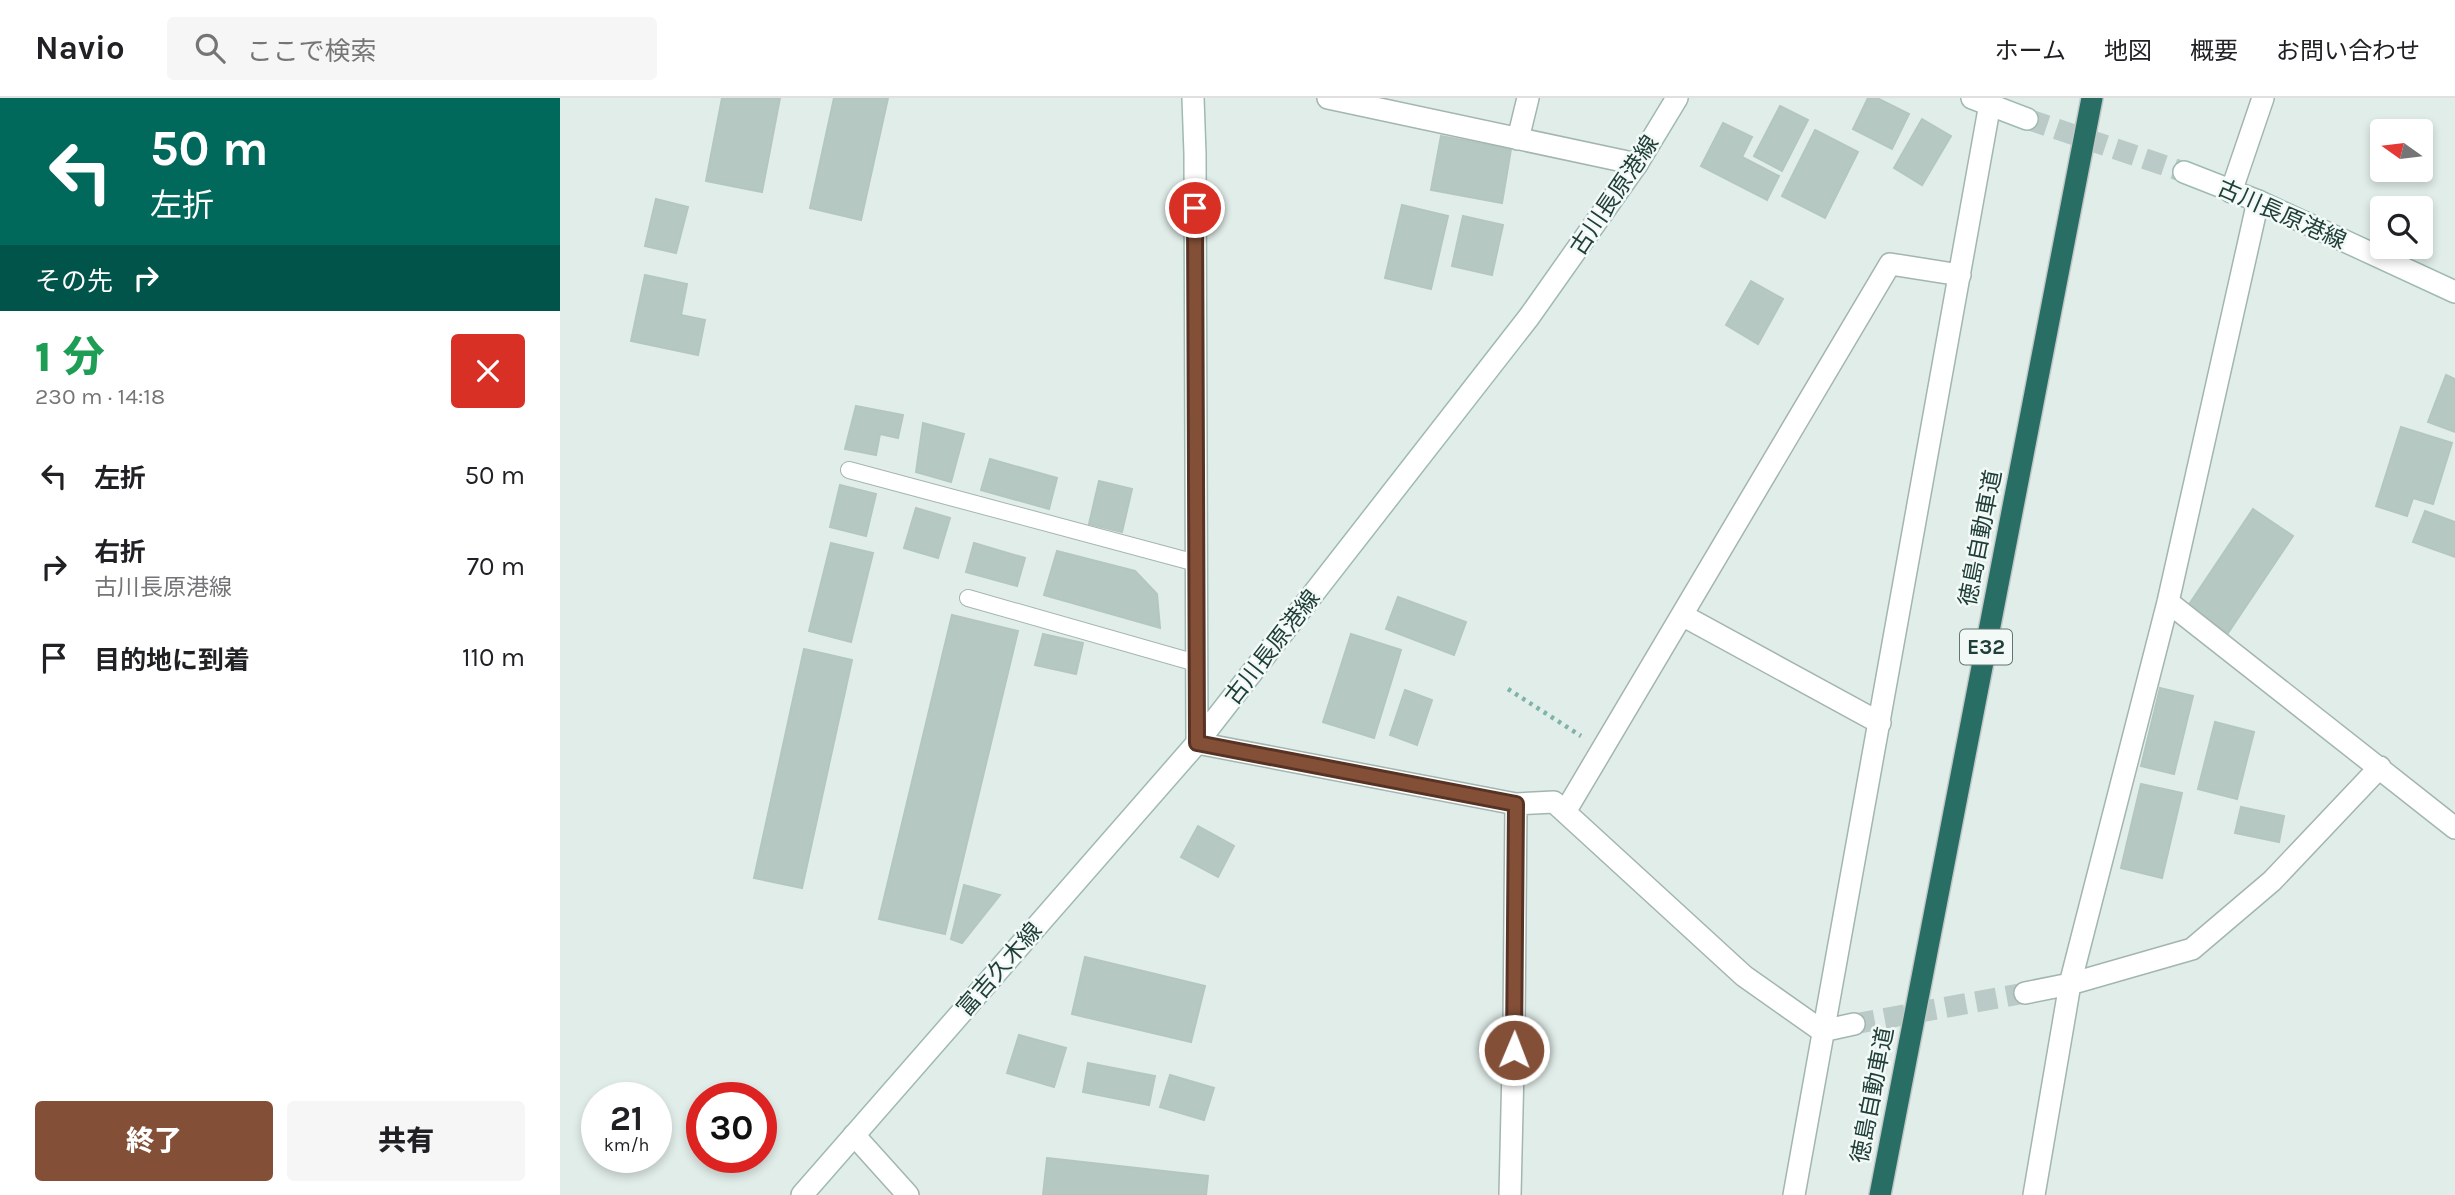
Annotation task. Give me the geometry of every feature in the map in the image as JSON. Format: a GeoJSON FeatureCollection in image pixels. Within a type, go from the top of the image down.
{"type":"FeatureCollection","features":[{"type":"Feature","properties":{"kind":"highway","name":"徳島自動車道"},"geometry":{"type":"LineString","coordinates":[[1880,1195],[2092,98]]}},
{"type":"Feature","properties":{"kind":"street","name":"古川長原港線"},"geometry":{"type":"LineString","coordinates":[[1193,98],[1197,743]]}},
{"type":"Feature","properties":{"kind":"street"},"geometry":{"type":"LineString","coordinates":[[1328,98],[1637,164]]}},
{"type":"Feature","properties":{"kind":"street"},"geometry":{"type":"LineString","coordinates":[[1518,139],[1528,98]]}},
{"type":"Feature","properties":{"kind":"street","name":"古川長原港線"},"geometry":{"type":"LineString","coordinates":[[1197,743],[1529,317],[1637,164],[1677,98]]}},
{"type":"Feature","properties":{"kind":"street"},"geometry":{"type":"LineString","coordinates":[[2231,192],[2263,98]]}},
{"type":"Feature","properties":{"kind":"street"},"geometry":{"type":"LineString","coordinates":[[1794,1195],[1960,275],[1984,101],[2027,119]]}},
{"type":"Feature","properties":{"kind":"street","name":"古川長原港線"},"geometry":{"type":"LineString","coordinates":[[2184,172],[2258,201],[2455,292]]}},
{"type":"Feature","properties":{"kind":"street"},"geometry":{"type":"LineString","coordinates":[[2034,1195],[2070,984],[2168,603],[2258,201]]}},
{"type":"Feature","properties":{"kind":"street"},"geometry":{"type":"LineString","coordinates":[[1565,812],[1890,264],[1960,275]]}},
{"type":"Feature","properties":{"kind":"street"},"geometry":{"type":"LineString","coordinates":[[2168,603],[2455,828]]}},
{"type":"Feature","properties":{"kind":"street"},"geometry":{"type":"LineString","coordinates":[[1682,615],[1880,723]]}},
{"type":"Feature","properties":{"kind":"street"},"geometry":{"type":"LineString","coordinates":[[1197,743],[1516,804],[1554,802],[1744,975],[1822,1031],[1854,1024]]}},
{"type":"Feature","properties":{"kind":"street","name":"富吉久木線"},"geometry":{"type":"LineString","coordinates":[[803,1195],[1197,743]]}},
{"type":"Feature","properties":{"kind":"street"},"geometry":{"type":"LineString","coordinates":[[2025,993],[2070,984],[2192,949],[2272,881],[2380,767]]}},
{"type":"Feature","properties":{"kind":"street"},"geometry":{"type":"LineString","coordinates":[[1510,1195],[1516,804]]}},
{"type":"Feature","properties":{"kind":"street"},"geometry":{"type":"LineString","coordinates":[[854,1135],[908,1195]]}},
{"type":"Feature","properties":{"kind":"lane"},"geometry":{"type":"LineString","coordinates":[[849,470],[1196,564]]}},
{"type":"Feature","properties":{"kind":"lane"},"geometry":{"type":"LineString","coordinates":[[968,598],[1196,663]]}},
{"type":"Feature","properties":{"kind":"path"},"geometry":{"type":"LineString","coordinates":[[1508,689],[1603,750]]}},
{"type":"Feature","properties":{"kind":"building"},"geometry":{"type":"Polygon","coordinates":[[[722,98],[780,98],[762,192],[706,181],[722,98]]]}},
{"type":"Feature","properties":{"kind":"building"},"geometry":{"type":"Polygon","coordinates":[[[834,98],[888,98],[861,220],[810,208],[834,98]]]}},
{"type":"Feature","properties":{"kind":"building"},"geometry":{"type":"Polygon","coordinates":[[[1868,98],[1877,98],[1909,114],[1892,149],[1853,129],[1868,98]]]}},
{"type":"Feature","properties":{"kind":"building"},"geometry":{"type":"Polygon","coordinates":[[[1780,106],[1808,120],[1782,171],[1754,156],[1780,106]]]}},
{"type":"Feature","properties":{"kind":"building"},"geometry":{"type":"Polygon","coordinates":[[[1922,119],[1951,136],[1922,185],[1894,168],[1922,119]]]}},
{"type":"Feature","properties":{"kind":"building"},"geometry":{"type":"Polygon","coordinates":[[[1723,123],[1752,137],[1742,157],[1779,176],[1767,200],[1701,166],[1723,123]]]}},
{"type":"Feature","properties":{"kind":"building"},"geometry":{"type":"Polygon","coordinates":[[[1815,130],[1858,152],[1825,218],[1782,196],[1815,130]]]}},
{"type":"Feature","properties":{"kind":"building"},"geometry":{"type":"Polygon","coordinates":[[[1441,136],[1511,149],[1502,203],[1431,190],[1441,136]]]}},
{"type":"Feature","properties":{"kind":"building"},"geometry":{"type":"Polygon","coordinates":[[[656,199],[688,207],[676,253],[645,246],[656,199]]]}},
{"type":"Feature","properties":{"kind":"building"},"geometry":{"type":"Polygon","coordinates":[[[1402,205],[1448,216],[1431,289],[1385,278],[1402,205]]]}},
{"type":"Feature","properties":{"kind":"building"},"geometry":{"type":"Polygon","coordinates":[[[1463,216],[1503,225],[1492,275],[1452,266],[1463,216]]]}},
{"type":"Feature","properties":{"kind":"building"},"geometry":{"type":"Polygon","coordinates":[[[645,275],[687,284],[681,315],[705,320],[698,355],[631,341],[645,275]]]}},
{"type":"Feature","properties":{"kind":"building"},"geometry":{"type":"Polygon","coordinates":[[[1751,281],[1783,299],[1758,344],[1726,325],[1751,281]]]}},
{"type":"Feature","properties":{"kind":"building"},"geometry":{"type":"Polygon","coordinates":[[[2446,375],[2455,379],[2455,432],[2428,422],[2446,375]]]}},
{"type":"Feature","properties":{"kind":"building"},"geometry":{"type":"Polygon","coordinates":[[[856,406],[903,415],[898,438],[880,434],[876,455],[845,449],[856,406]]]}},
{"type":"Feature","properties":{"kind":"building"},"geometry":{"type":"Polygon","coordinates":[[[923,423],[964,434],[951,482],[916,472],[923,423]]]}},
{"type":"Feature","properties":{"kind":"building"},"geometry":{"type":"Polygon","coordinates":[[[2401,427],[2452,443],[2433,504],[2413,498],[2407,516],[2376,506],[2401,427]]]}},
{"type":"Feature","properties":{"kind":"building"},"geometry":{"type":"Polygon","coordinates":[[[990,459],[1057,478],[1049,509],[981,490],[990,459]]]}},
{"type":"Feature","properties":{"kind":"building"},"geometry":{"type":"Polygon","coordinates":[[[1099,481],[1132,489],[1122,532],[1089,524],[1099,481]]]}},
{"type":"Feature","properties":{"kind":"building"},"geometry":{"type":"Polygon","coordinates":[[[840,485],[876,494],[866,536],[830,527],[840,485]]]}},
{"type":"Feature","properties":{"kind":"building"},"geometry":{"type":"Polygon","coordinates":[[[916,508],[950,518],[938,558],[904,548],[916,508]]]}},
{"type":"Feature","properties":{"kind":"building"},"geometry":{"type":"Polygon","coordinates":[[[2253,509],[2293,536],[2228,633],[2188,606],[2253,509]]]}},
{"type":"Feature","properties":{"kind":"building"},"geometry":{"type":"Polygon","coordinates":[[[2425,511],[2455,522],[2455,557],[2413,542],[2425,511]]]}},
{"type":"Feature","properties":{"kind":"building"},"geometry":{"type":"Polygon","coordinates":[[[831,543],[873,553],[851,642],[809,631],[831,543]]]}},
{"type":"Feature","properties":{"kind":"building"},"geometry":{"type":"Polygon","coordinates":[[[974,543],[1025,558],[1017,586],[966,572],[974,543]]]}},
{"type":"Feature","properties":{"kind":"building"},"geometry":{"type":"Polygon","coordinates":[[[1057,551],[1135,571],[1157,594],[1160,628],[1044,595],[1057,551]]]}},
{"type":"Feature","properties":{"kind":"building"},"geometry":{"type":"Polygon","coordinates":[[[1398,597],[1466,622],[1454,655],[1386,629],[1398,597]]]}},
{"type":"Feature","properties":{"kind":"building"},"geometry":{"type":"Polygon","coordinates":[[[952,615],[1018,631],[945,934],[879,919],[952,615]]]}},
{"type":"Feature","properties":{"kind":"building"},"geometry":{"type":"Polygon","coordinates":[[[1043,634],[1083,643],[1076,674],[1035,665],[1043,634]]]}},
{"type":"Feature","properties":{"kind":"building"},"geometry":{"type":"Polygon","coordinates":[[[1351,634],[1401,650],[1374,738],[1323,722],[1351,634]]]}},
{"type":"Feature","properties":{"kind":"building"},"geometry":{"type":"Polygon","coordinates":[[[804,649],[852,660],[802,888],[754,878],[804,649]]]}},
{"type":"Feature","properties":{"kind":"building"},"geometry":{"type":"Polygon","coordinates":[[[2160,688],[2193,696],[2174,774],[2141,766],[2160,688]]]}},
{"type":"Feature","properties":{"kind":"building"},"geometry":{"type":"Polygon","coordinates":[[[1405,690],[1432,700],[1417,745],[1390,735],[1405,690]]]}},
{"type":"Feature","properties":{"kind":"building"},"geometry":{"type":"Polygon","coordinates":[[[2215,722],[2254,732],[2237,799],[2198,789],[2215,722]]]}},
{"type":"Feature","properties":{"kind":"building"},"geometry":{"type":"Polygon","coordinates":[[[2141,784],[2182,793],[2162,878],[2121,868],[2141,784]]]}},
{"type":"Feature","properties":{"kind":"building"},"geometry":{"type":"Polygon","coordinates":[[[2241,807],[2284,816],[2279,842],[2235,833],[2241,807]]]}},
{"type":"Feature","properties":{"kind":"building"},"geometry":{"type":"Polygon","coordinates":[[[1198,826],[1234,846],[1218,877],[1181,857],[1198,826]]]}},
{"type":"Feature","properties":{"kind":"building"},"geometry":{"type":"Polygon","coordinates":[[[964,885],[1000,895],[962,943],[951,939],[964,885]]]}},
{"type":"Feature","properties":{"kind":"building"},"geometry":{"type":"Polygon","coordinates":[[[1085,957],[1205,986],[1191,1042],[1072,1014],[1085,957]]]}},
{"type":"Feature","properties":{"kind":"building"},"geometry":{"type":"Polygon","coordinates":[[[1019,1035],[1066,1048],[1054,1087],[1007,1073],[1019,1035]]]}},
{"type":"Feature","properties":{"kind":"building"},"geometry":{"type":"Polygon","coordinates":[[[1088,1063],[1155,1076],[1149,1105],[1083,1092],[1088,1063]]]}},
{"type":"Feature","properties":{"kind":"building"},"geometry":{"type":"Polygon","coordinates":[[[1170,1075],[1214,1088],[1204,1120],[1160,1107],[1170,1075]]]}},
{"type":"Feature","properties":{"kind":"building"},"geometry":{"type":"Polygon","coordinates":[[[1047,1158],[1208,1176],[1206,1195],[1043,1195],[1047,1158]]]}},
{"type":"Feature","properties":{"kind":"tunnel"},"geometry":{"type":"LineString","coordinates":[[2027,119],[2184,172]]}},
{"type":"Feature","properties":{"kind":"tunnel"},"geometry":{"type":"LineString","coordinates":[[1854,1024],[2025,993]]}},
{"type":"Feature","properties":{"kind":"route"},"geometry":{"type":"LineString","coordinates":[[1195,208],[1197,743],[1516,804],[1514,1050]]}}]}
